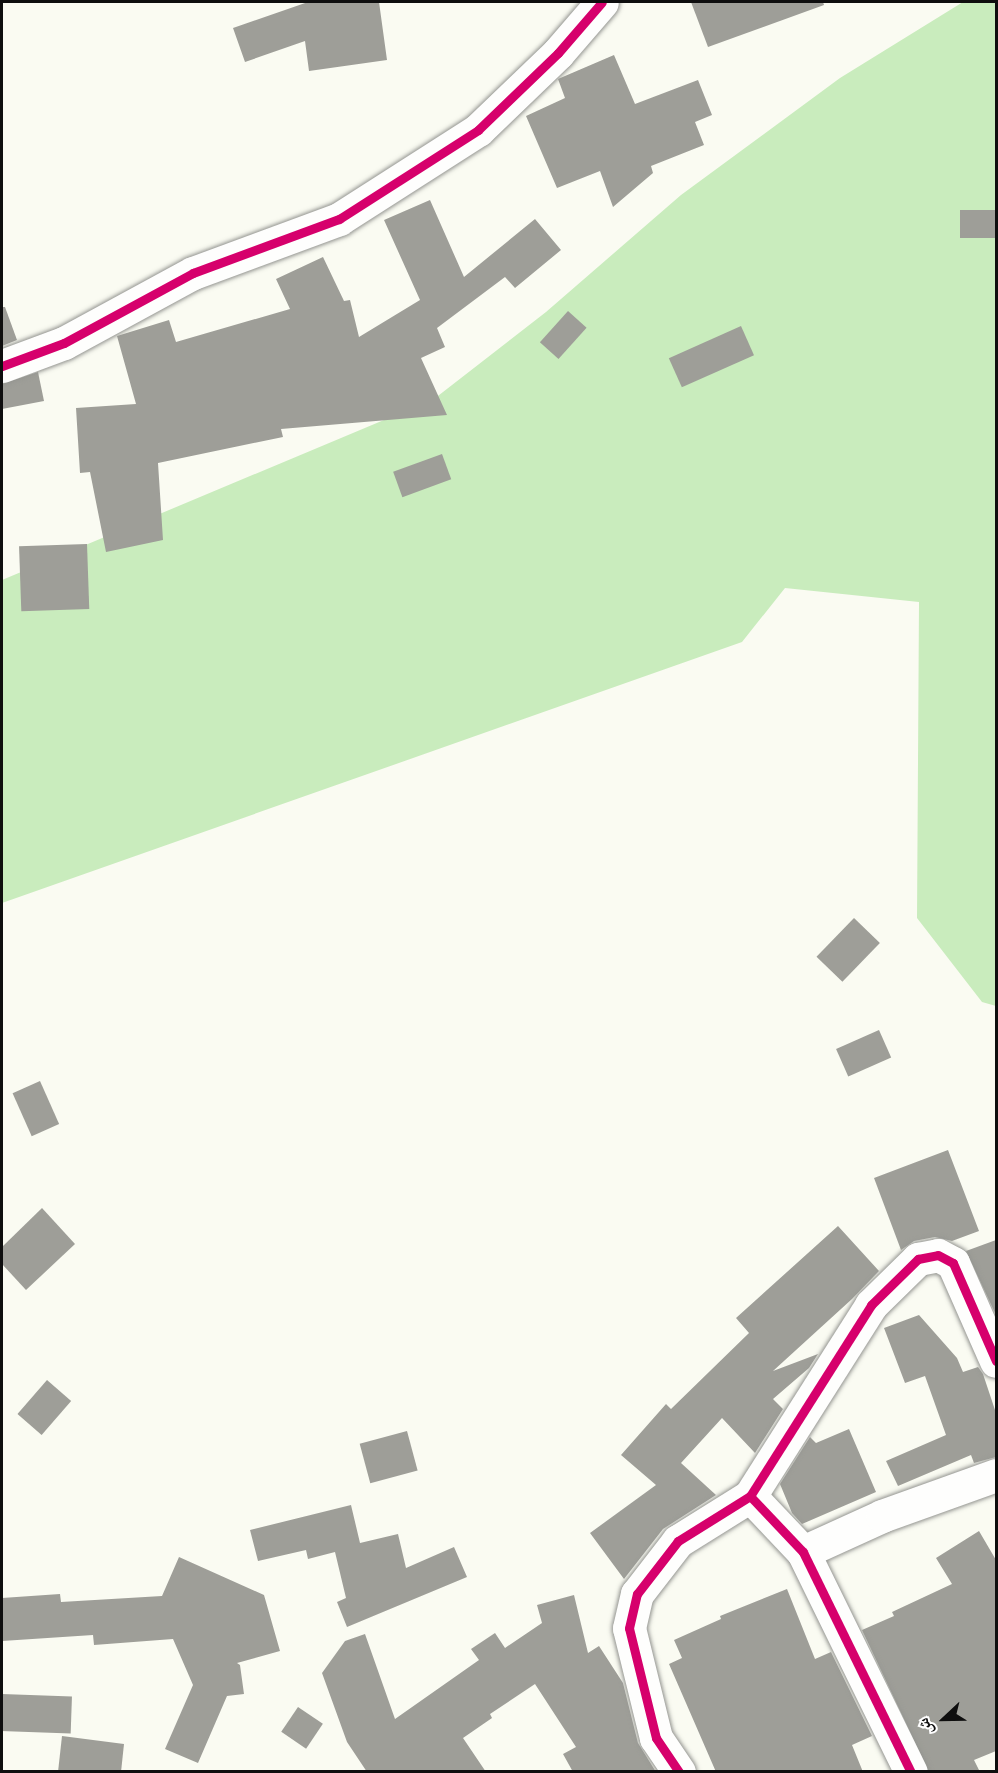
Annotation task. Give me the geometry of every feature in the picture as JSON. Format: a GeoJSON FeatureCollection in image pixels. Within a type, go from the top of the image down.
{"type":"FeatureCollection","features":[{"type":"Feature","properties":{"kind":"street"},"geometry":{"type":"LineString","coordinates":[[2,366],[64,343],[193,273],[339,219],[478,130],[558,53],[602,2]]}},
{"type":"Feature","properties":{"kind":"street"},"geometry":{"type":"LineString","coordinates":[[679,1772],[656,1738],[629,1628],[637,1594],[678,1541],[750,1496],[871,1305],[918,1259],[938,1255],[953,1263],[996,1361]]}},
{"type":"Feature","properties":{"kind":"street"},"geometry":{"type":"LineString","coordinates":[[803,1552],[882,1516],[996,1474]]}},
{"type":"Feature","properties":{"kind":"street"},"geometry":{"type":"LineString","coordinates":[[750,1496],[803,1552],[911,1772]]}},
{"type":"Feature","properties":{"kind":"green space"},"geometry":{"type":"Polygon","coordinates":[[[963,2],[996,2],[996,1006],[982,1002],[917,918],[919,602],[785,588],[742,642],[2,903],[2,580],[434,399],[546,312],[681,195],[840,78],[963,2]]]}},
{"type":"Feature","properties":{"kind":"building"},"geometry":{"type":"Polygon","coordinates":[[[308,2],[379,2],[387,60],[309,71],[305,41],[245,62],[233,28],[308,2]]]}},
{"type":"Feature","properties":{"kind":"building"},"geometry":{"type":"Polygon","coordinates":[[[691,2],[823,2],[824,5],[708,47],[691,2]]]}},
{"type":"Feature","properties":{"kind":"building"},"geometry":{"type":"Polygon","coordinates":[[[614,55],[635,104],[698,80],[712,115],[695,122],[704,145],[651,166],[653,173],[613,207],[600,171],[557,188],[526,116],[565,98],[558,79],[614,55]]]}},
{"type":"Feature","properties":{"kind":"building"},"geometry":{"type":"Polygon","coordinates":[[[430,200],[464,277],[535,219],[561,250],[515,288],[505,277],[437,328],[445,347],[421,358],[447,415],[281,429],[283,437],[158,463],[163,540],[106,552],[90,472],[80,473],[76,408],[136,404],[117,336],[169,320],[176,342],[290,309],[276,279],[323,257],[344,301],[350,300],[359,337],[420,300],[384,220],[430,200]]]}},
{"type":"Feature","properties":{"kind":"building"},"geometry":{"type":"Polygon","coordinates":[[[960,210],[996,210],[996,238],[960,238],[960,210]]]}},
{"type":"Feature","properties":{"kind":"building"},"geometry":{"type":"Polygon","coordinates":[[[2,307],[5,307],[17,340],[2,346],[2,307]]]}},
{"type":"Feature","properties":{"kind":"building"},"geometry":{"type":"Polygon","coordinates":[[[568,311],[587,328],[558,359],[540,342],[568,311]]]}},
{"type":"Feature","properties":{"kind":"building"},"geometry":{"type":"Polygon","coordinates":[[[741,326],[754,355],[682,387],[669,358],[741,326]]]}},
{"type":"Feature","properties":{"kind":"building"},"geometry":{"type":"Polygon","coordinates":[[[38,372],[44,401],[2,409],[2,384],[38,372]]]}},
{"type":"Feature","properties":{"kind":"building"},"geometry":{"type":"Polygon","coordinates":[[[442,454],[451,479],[402,497],[393,472],[442,454]]]}},
{"type":"Feature","properties":{"kind":"building"},"geometry":{"type":"Polygon","coordinates":[[[87,544],[89,609],[21,611],[19,546],[87,544]]]}},
{"type":"Feature","properties":{"kind":"building"},"geometry":{"type":"Polygon","coordinates":[[[854,918],[880,943],[842,982],[816,957],[854,918]]]}},
{"type":"Feature","properties":{"kind":"building"},"geometry":{"type":"Polygon","coordinates":[[[879,1030],[891,1057],[848,1077],[836,1049],[879,1030]]]}},
{"type":"Feature","properties":{"kind":"building"},"geometry":{"type":"Polygon","coordinates":[[[40,1081],[59,1124],[32,1136],[13,1093],[40,1081]]]}},
{"type":"Feature","properties":{"kind":"building"},"geometry":{"type":"Polygon","coordinates":[[[948,1150],[979,1231],[952,1241],[935,1237],[914,1241],[901,1250],[874,1178],[948,1150]]]}},
{"type":"Feature","properties":{"kind":"building"},"geometry":{"type":"Polygon","coordinates":[[[42,1208],[75,1244],[26,1290],[2,1264],[2,1247],[42,1208]]]}},
{"type":"Feature","properties":{"kind":"building"},"geometry":{"type":"Polygon","coordinates":[[[838,1226],[879,1271],[852,1299],[773,1371],[818,1354],[809,1368],[773,1399],[783,1409],[755,1453],[722,1418],[681,1463],[716,1495],[663,1529],[624,1579],[590,1533],[656,1485],[621,1455],[666,1404],[671,1409],[749,1333],[736,1318],[838,1226]]]}},
{"type":"Feature","properties":{"kind":"building"},"geometry":{"type":"Polygon","coordinates":[[[996,1240],[996,1315],[966,1251],[996,1240]]]}},
{"type":"Feature","properties":{"kind":"building"},"geometry":{"type":"Polygon","coordinates":[[[919,1315],[957,1358],[963,1372],[978,1367],[983,1374],[996,1413],[996,1457],[974,1463],[971,1455],[898,1486],[886,1461],[946,1435],[925,1376],[905,1383],[884,1328],[919,1315]]]}},
{"type":"Feature","properties":{"kind":"building"},"geometry":{"type":"Polygon","coordinates":[[[47,1380],[71,1401],[42,1435],[17,1414],[47,1380]]]}},
{"type":"Feature","properties":{"kind":"building"},"geometry":{"type":"Polygon","coordinates":[[[849,1429],[876,1492],[802,1524],[792,1513],[780,1484],[810,1437],[816,1443],[849,1429]]]}},
{"type":"Feature","properties":{"kind":"building"},"geometry":{"type":"Polygon","coordinates":[[[407,1431],[418,1471],[370,1483],[360,1444],[407,1431]]]}},
{"type":"Feature","properties":{"kind":"building"},"geometry":{"type":"Polygon","coordinates":[[[351,1505],[360,1543],[398,1534],[406,1568],[454,1547],[467,1577],[347,1627],[337,1602],[346,1598],[335,1552],[308,1559],[306,1550],[258,1561],[250,1530],[351,1505]]]}},
{"type":"Feature","properties":{"kind":"building"},"geometry":{"type":"Polygon","coordinates":[[[979,1531],[996,1560],[996,1751],[974,1760],[980,1772],[929,1772],[862,1630],[894,1616],[892,1612],[952,1584],[936,1558],[979,1531]]]}},
{"type":"Feature","properties":{"kind":"building"},"geometry":{"type":"Polygon","coordinates":[[[179,1557],[264,1595],[280,1651],[237,1663],[240,1665],[244,1694],[227,1696],[198,1763],[165,1749],[193,1685],[173,1639],[94,1645],[93,1635],[2,1641],[2,1598],[60,1594],[61,1602],[162,1596],[179,1557]]]}},
{"type":"Feature","properties":{"kind":"building"},"geometry":{"type":"Polygon","coordinates":[[[787,1589],[815,1659],[831,1652],[872,1736],[852,1745],[863,1772],[716,1772],[669,1664],[682,1658],[674,1640],[721,1619],[720,1616],[787,1589]]]}},
{"type":"Feature","properties":{"kind":"building"},"geometry":{"type":"Polygon","coordinates":[[[574,1595],[588,1653],[599,1646],[623,1683],[638,1743],[656,1772],[573,1772],[563,1754],[576,1747],[535,1684],[490,1714],[492,1718],[463,1738],[486,1772],[367,1772],[347,1742],[322,1673],[345,1641],[365,1634],[395,1719],[479,1660],[471,1649],[495,1633],[505,1648],[542,1623],[537,1605],[574,1595]]]}},
{"type":"Feature","properties":{"kind":"building"},"geometry":{"type":"Polygon","coordinates":[[[2,1694],[72,1696],[71,1733],[2,1731],[2,1694]]]}},
{"type":"Feature","properties":{"kind":"building"},"geometry":{"type":"Polygon","coordinates":[[[298,1707],[323,1724],[306,1749],[281,1732],[298,1707]]]}},
{"type":"Feature","properties":{"kind":"building"},"geometry":{"type":"Polygon","coordinates":[[[62,1736],[124,1744],[121,1772],[58,1772],[62,1736]]]}},
{"type":"Feature","properties":{"kind":"cycle path"},"geometry":{"type":"LineString","coordinates":[[2,366],[64,343],[193,273],[339,219],[478,130],[558,53],[602,2]]}},
{"type":"Feature","properties":{"kind":"cycle path"},"geometry":{"type":"LineString","coordinates":[[679,1772],[656,1738],[629,1628],[637,1594],[678,1541],[750,1496],[871,1305],[918,1259],[938,1255],[953,1263],[996,1361]]}},
{"type":"Feature","properties":{"kind":"cycle path"},"geometry":{"type":"LineString","coordinates":[[750,1496],[803,1552],[911,1772]]}}]}
